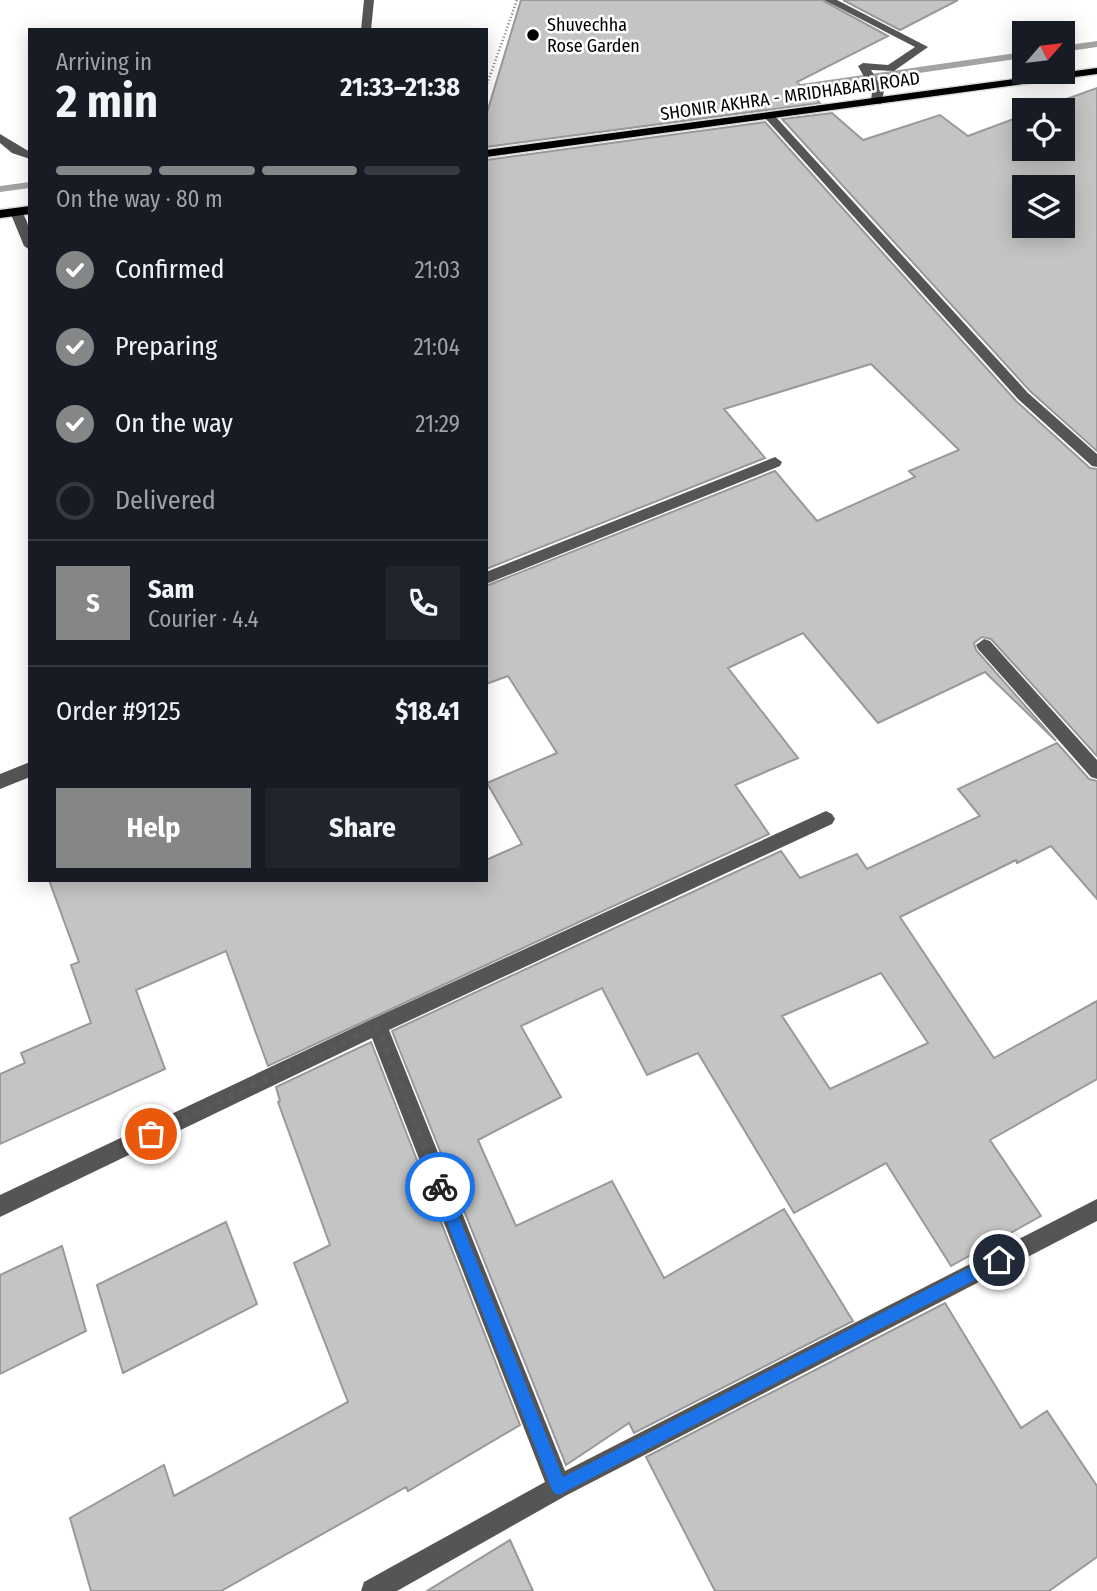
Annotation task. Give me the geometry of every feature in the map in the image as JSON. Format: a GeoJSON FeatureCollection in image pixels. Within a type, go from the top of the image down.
{"type":"FeatureCollection","features":[{"type":"Feature","properties":{"kind":"main road","name":"SHONIR AKHRA - MRIDHABARI ROAD"},"geometry":{"type":"LineString","coordinates":[[488,154],[771,117],[877,97],[1097,71]]}},
{"type":"Feature","properties":{"kind":"main road"},"geometry":{"type":"LineString","coordinates":[[0,214],[28,211]]}},
{"type":"Feature","properties":{"kind":"street"},"geometry":{"type":"LineString","coordinates":[[366,28],[369,0]]}},
{"type":"Feature","properties":{"kind":"street"},"geometry":{"type":"LineString","coordinates":[[829,0],[923,47],[890,69],[863,66],[877,97]]}},
{"type":"Feature","properties":{"kind":"street"},"geometry":{"type":"LineString","coordinates":[[771,117],[1023,396],[1097,462]]}},
{"type":"Feature","properties":{"kind":"street"},"geometry":{"type":"LineString","coordinates":[[0,137],[16,151],[28,156]]}},
{"type":"Feature","properties":{"kind":"street"},"geometry":{"type":"LineString","coordinates":[[16,212],[28,241]]}},
{"type":"Feature","properties":{"kind":"street"},"geometry":{"type":"LineString","coordinates":[[488,577],[775,463]]}},
{"type":"Feature","properties":{"kind":"street"},"geometry":{"type":"LineString","coordinates":[[984,645],[1097,772]]}},
{"type":"Feature","properties":{"kind":"street"},"geometry":{"type":"LineString","coordinates":[[0,782],[28,770]]}},
{"type":"Feature","properties":{"kind":"street"},"geometry":{"type":"LineString","coordinates":[[0,1206],[377,1026],[826,819]]}},
{"type":"Feature","properties":{"kind":"street"},"geometry":{"type":"LineString","coordinates":[[377,1026],[559,1487]]}},
{"type":"Feature","properties":{"kind":"street"},"geometry":{"type":"LineString","coordinates":[[373,1591],[559,1487],[1097,1210]]}},
{"type":"Feature","properties":{"kind":"path"},"geometry":{"type":"LineString","coordinates":[[488,81],[517,0]]}},
{"type":"Feature","properties":{"kind":"building"},"geometry":{"type":"Polygon","coordinates":[[[521,0],[822,0],[888,36],[797,82],[820,103],[488,147],[488,109],[521,0]]]}},
{"type":"Feature","properties":{"kind":"building"},"geometry":{"type":"Polygon","coordinates":[[[843,0],[958,0],[900,30],[843,0]]]}},
{"type":"Feature","properties":{"kind":"building"},"geometry":{"type":"Polygon","coordinates":[[[1097,88],[1097,451],[1030,391],[782,119],[832,113],[863,140],[940,115],[968,136],[1012,120],[1012,161],[1075,161],[1075,98],[1069,98],[1097,88]]]}},
{"type":"Feature","properties":{"kind":"building"},"geometry":{"type":"Polygon","coordinates":[[[765,122],[1016,401],[1090,468],[1097,469],[1097,756],[991,639],[982,637],[974,643],[976,650],[1056,741],[985,672],[878,723],[803,633],[728,668],[798,758],[735,785],[769,834],[268,1066],[226,951],[136,990],[165,1069],[0,1144],[0,1074],[25,1063],[21,1053],[91,1023],[71,965],[79,962],[50,882],[488,882],[488,859],[522,844],[488,783],[557,753],[508,676],[488,683],[488,585],[775,471],[817,521],[915,477],[909,471],[959,450],[871,364],[724,409],[765,458],[488,568],[488,160],[765,122]]]}},
{"type":"Feature","properties":{"kind":"building"},"geometry":{"type":"Polygon","coordinates":[[[1057,743],[1089,779],[1097,781],[1097,899],[1051,846],[1017,863],[1016,860],[900,917],[994,1058],[1097,1001],[1097,1079],[990,1140],[1041,1216],[951,1266],[886,1163],[794,1213],[698,1053],[647,1075],[602,988],[521,1026],[561,1097],[478,1140],[516,1226],[612,1181],[664,1278],[784,1209],[853,1321],[634,1433],[629,1423],[566,1465],[392,1031],[781,851],[800,878],[857,854],[867,869],[980,816],[958,789],[1057,743]],[[881,973],[782,1016],[830,1089],[928,1043],[881,973]]]}},
{"type":"Feature","properties":{"kind":"building"},"geometry":{"type":"Polygon","coordinates":[[[371,1042],[520,1425],[408,1491],[406,1487],[221,1591],[91,1591],[70,1518],[164,1465],[174,1496],[348,1402],[294,1263],[330,1245],[278,1102],[280,1101],[276,1087],[371,1042]]]}},
{"type":"Feature","properties":{"kind":"building"},"geometry":{"type":"Polygon","coordinates":[[[226,1222],[257,1304],[123,1373],[97,1285],[226,1222]]]}},
{"type":"Feature","properties":{"kind":"building"},"geometry":{"type":"Polygon","coordinates":[[[62,1246],[86,1331],[0,1374],[0,1275],[62,1246]]]}},
{"type":"Feature","properties":{"kind":"building"},"geometry":{"type":"Polygon","coordinates":[[[945,1303],[1021,1428],[1047,1411],[1097,1486],[1097,1557],[1049,1591],[715,1591],[646,1457],[945,1303]]]}},
{"type":"Feature","properties":{"kind":"building"},"geometry":{"type":"Polygon","coordinates":[[[510,1540],[533,1591],[427,1591],[510,1540]]]}},
{"type":"Feature","properties":{"kind":"waterway"},"geometry":{"type":"LineString","coordinates":[[1075,47],[1097,44]]}},
{"type":"Feature","properties":{"kind":"waterway"},"geometry":{"type":"LineString","coordinates":[[780,90],[1012,57]]}},
{"type":"Feature","properties":{"kind":"waterway"},"geometry":{"type":"LineString","coordinates":[[0,189],[28,185]]}},
{"type":"Feature","properties":{"kind":"way so far"},"geometry":{"type":"LineString","coordinates":[[151,1134],[377,1026],[440,1187]]}},
{"type":"Feature","properties":{"kind":"place","name":"Shuvechha Rose Garden"},"geometry":{"type":"Point","coordinates":[533,35]}},
{"type":"Feature","properties":{"kind":"route"},"geometry":{"type":"LineString","coordinates":[[440,1187],[559,1487],[999,1260]]}}]}
